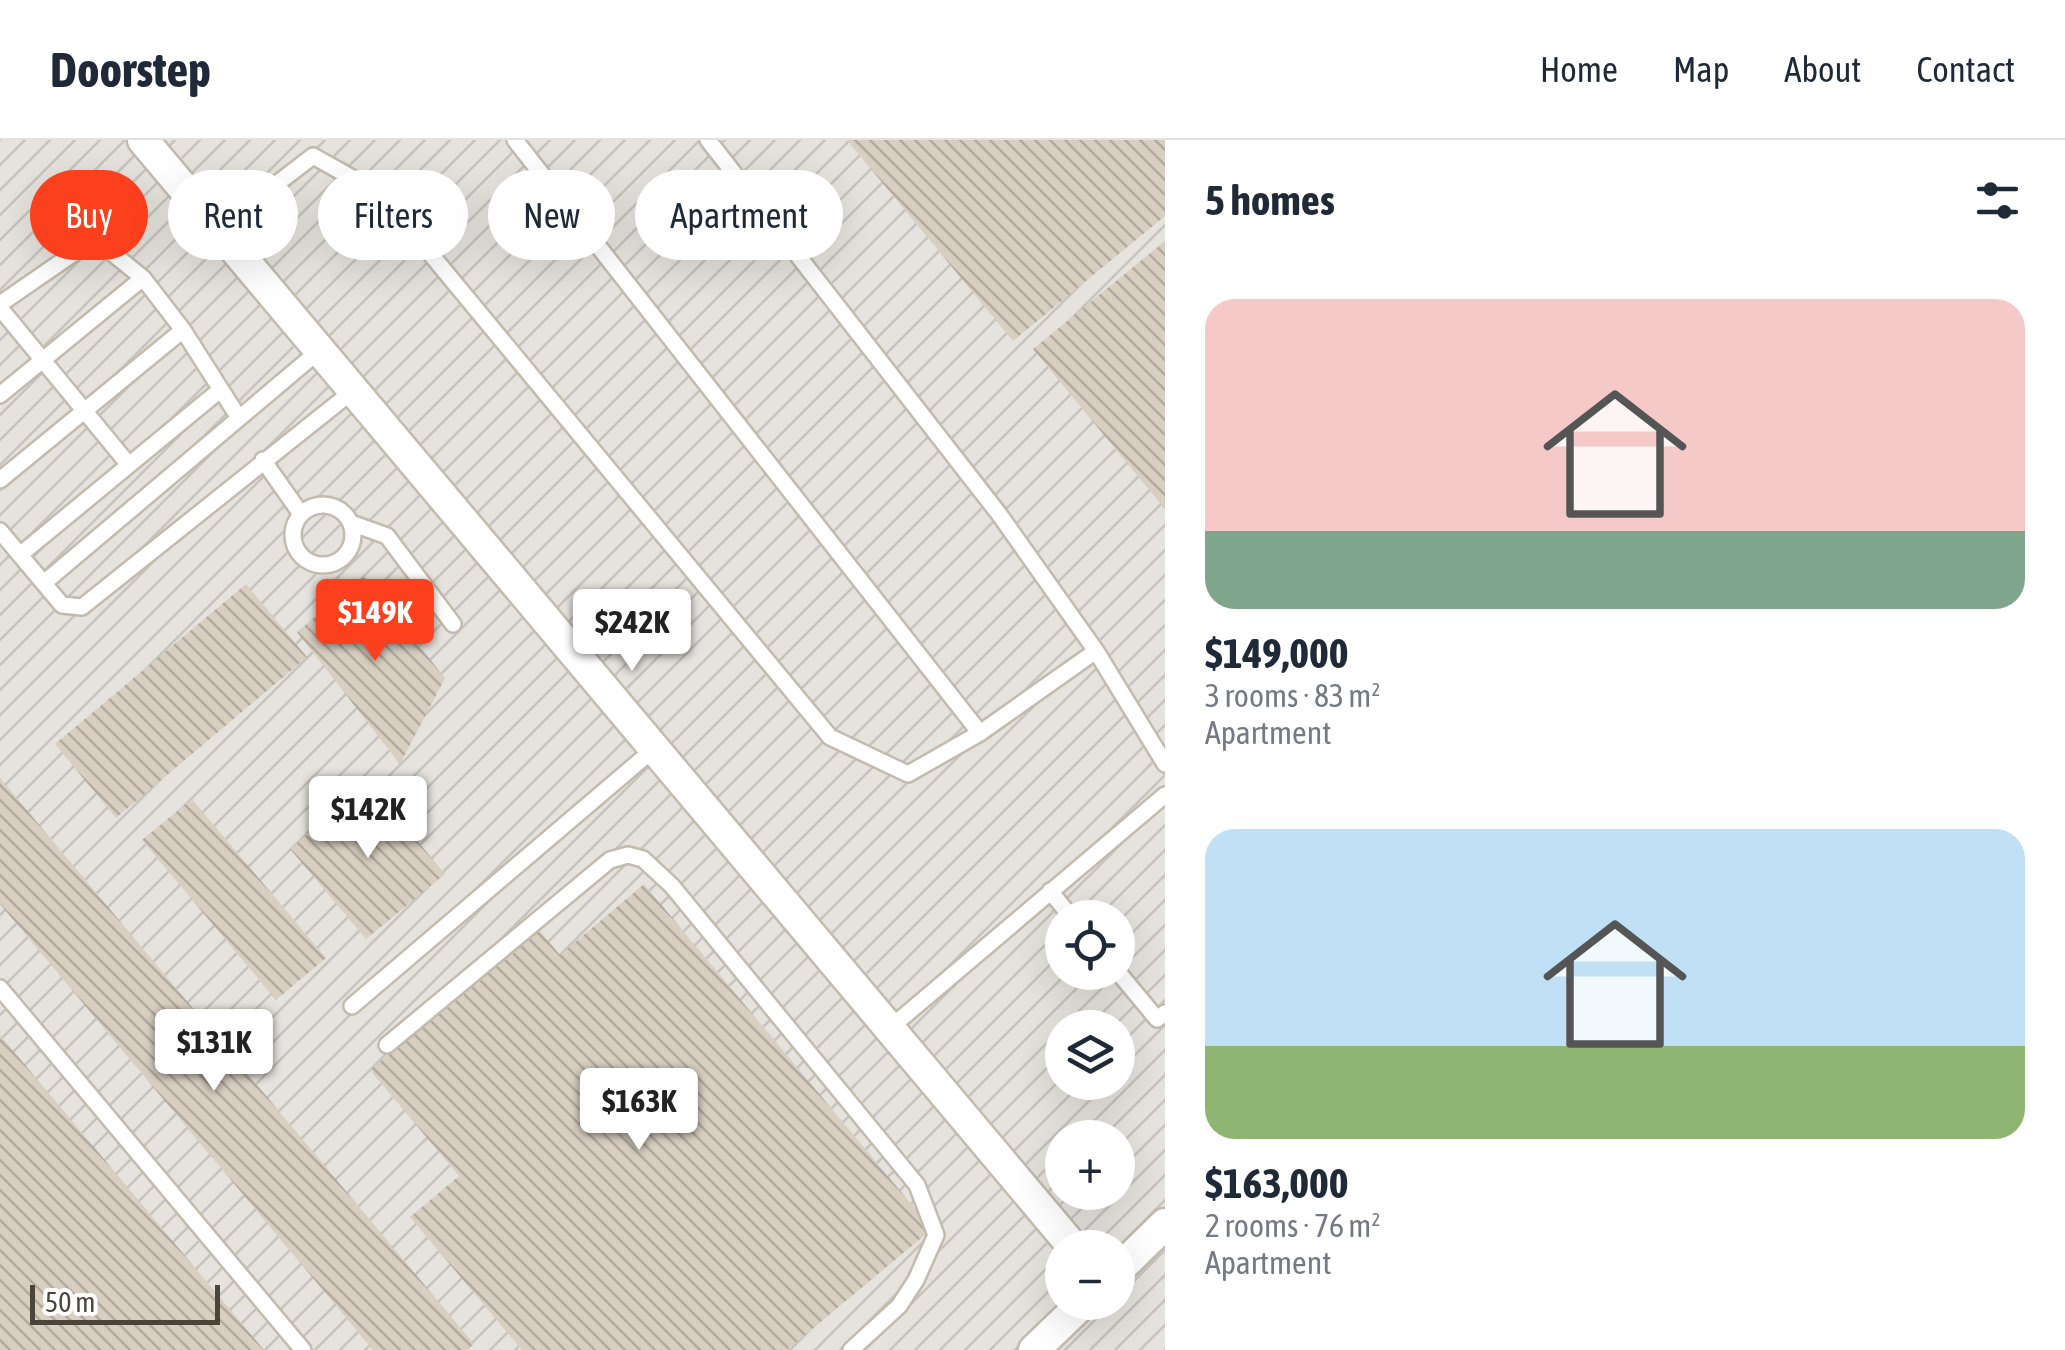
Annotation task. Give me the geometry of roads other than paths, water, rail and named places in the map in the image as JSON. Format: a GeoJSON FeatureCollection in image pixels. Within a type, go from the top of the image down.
{"type":"FeatureCollection","features":[{"type":"Feature","properties":{"kind":"street"},"geometry":{"type":"LineString","coordinates":[[143,140],[169,170]]}},
{"type":"Feature","properties":{"kind":"street"},"geometry":{"type":"LineString","coordinates":[[245,260],[1059,1230]]}},
{"type":"Feature","properties":{"kind":"street"},"geometry":{"type":"LineString","coordinates":[[1135,1253],[1165,1224]]}},
{"type":"Feature","properties":{"kind":"street"},"geometry":{"type":"LineString","coordinates":[[1034,1350],[1065,1320]]}},
{"type":"Feature","properties":{"kind":"lane"},"geometry":{"type":"LineString","coordinates":[[515,140],[980,733]]}},
{"type":"Feature","properties":{"kind":"lane"},"geometry":{"type":"LineString","coordinates":[[708,140],[999,514],[1096,650],[1165,764]]}},
{"type":"Feature","properties":{"kind":"lane"},"geometry":{"type":"LineString","coordinates":[[294,170],[312,156],[382,194],[830,737],[908,774],[980,733],[1096,650]]}},
{"type":"Feature","properties":{"kind":"lane"},"geometry":{"type":"LineString","coordinates":[[129,465],[0,306],[87,244],[106,248],[143,278],[183,330],[239,418]]}},
{"type":"Feature","properties":{"kind":"lane"},"geometry":{"type":"LineString","coordinates":[[0,395],[143,278]]}},
{"type":"Feature","properties":{"kind":"lane"},"geometry":{"type":"LineString","coordinates":[[0,480],[183,330]]}},
{"type":"Feature","properties":{"kind":"lane"},"geometry":{"type":"LineString","coordinates":[[44,582],[320,350]]}},
{"type":"Feature","properties":{"kind":"lane"},"geometry":{"type":"LineString","coordinates":[[20,554],[220,390]]}},
{"type":"Feature","properties":{"kind":"lane"},"geometry":{"type":"LineString","coordinates":[[0,531],[62,605],[82,606],[354,390]]}},
{"type":"Feature","properties":{"kind":"lane"},"geometry":{"type":"LineString","coordinates":[[263,460],[301,514]]}},
{"type":"Feature","properties":{"kind":"lane"},"geometry":{"type":"LineString","coordinates":[[351,523],[353,538],[338,562],[324,566],[310,563],[298,554],[293,541],[294,526],[301,514],[314,506],[329,505],[351,523],[386,536],[452,624]]}},
{"type":"Feature","properties":{"kind":"lane"},"geometry":{"type":"LineString","coordinates":[[352,1006],[655,748]]}},
{"type":"Feature","properties":{"kind":"lane"},"geometry":{"type":"LineString","coordinates":[[890,1028],[1165,795]]}},
{"type":"Feature","properties":{"kind":"lane"},"geometry":{"type":"LineString","coordinates":[[387,1045],[610,860],[628,855],[643,860],[672,886],[917,1185],[936,1235],[916,1280],[899,1306],[851,1350]]}},
{"type":"Feature","properties":{"kind":"lane"},"geometry":{"type":"LineString","coordinates":[[1050,891],[1057,900]]}},
{"type":"Feature","properties":{"kind":"lane"},"geometry":{"type":"LineString","coordinates":[[0,988],[304,1350]]}},
{"type":"Feature","properties":{"kind":"lane"},"geometry":{"type":"LineString","coordinates":[[1133,990],[1158,1019],[1165,1013]]}}]}
